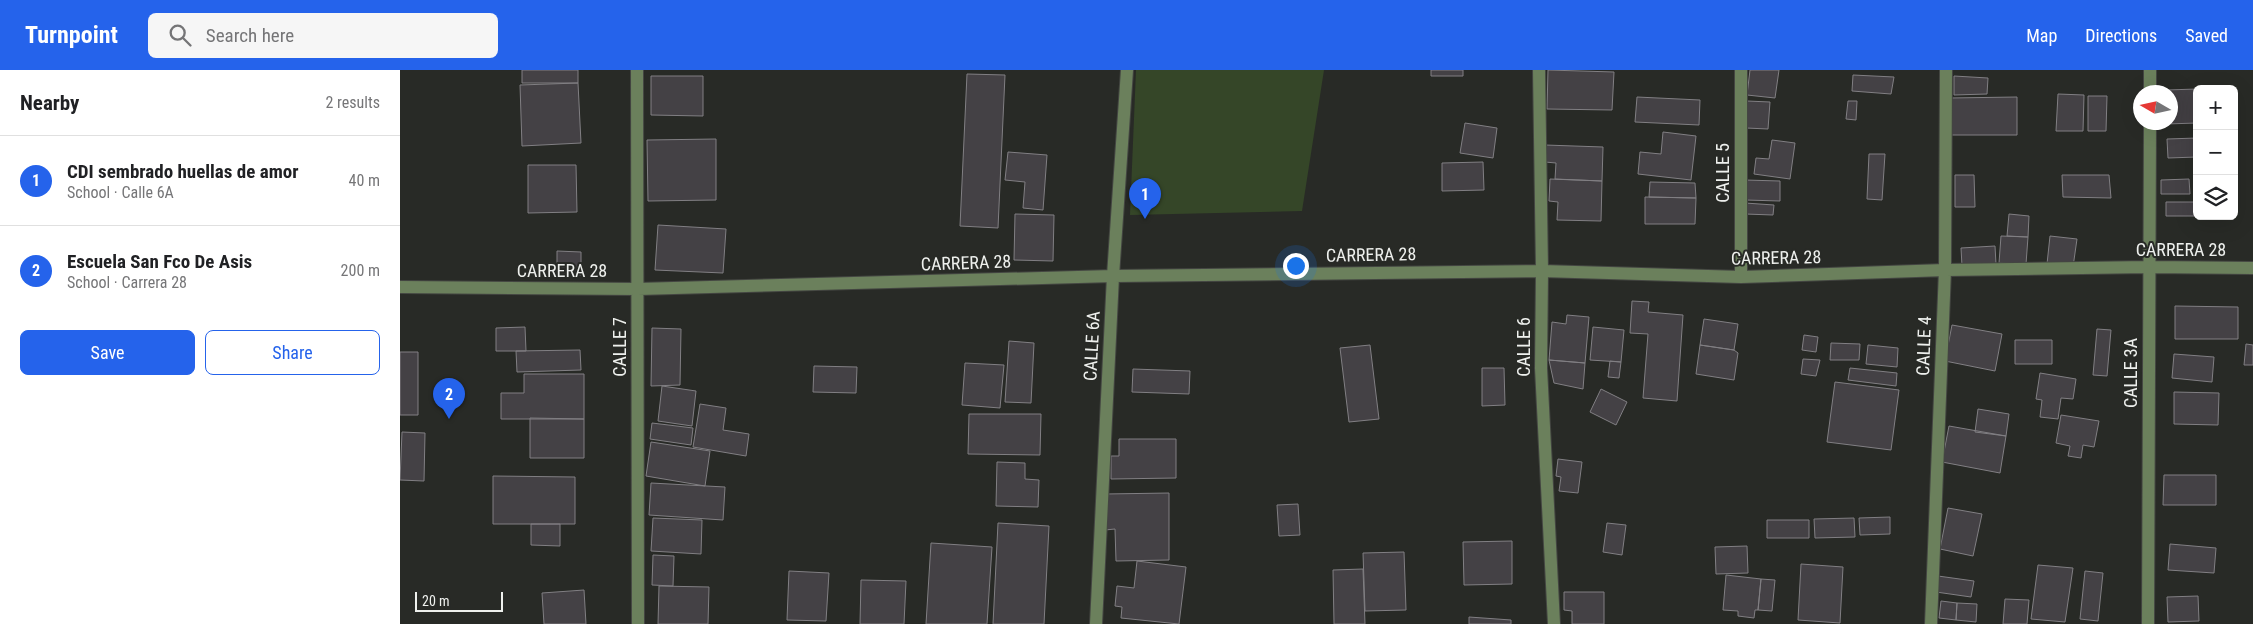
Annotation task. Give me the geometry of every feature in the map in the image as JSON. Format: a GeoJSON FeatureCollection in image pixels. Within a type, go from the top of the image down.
{"type":"FeatureCollection","features":[{"type":"Feature","properties":{"kind":"street","name":"CALLE 7"},"geometry":{"type":"LineString","coordinates":[[637,70],[638,624]]}},
{"type":"Feature","properties":{"kind":"street","name":"CALLE 6A"},"geometry":{"type":"LineString","coordinates":[[1096,624],[1113,276],[1127,70]]}},
{"type":"Feature","properties":{"kind":"street","name":"CALLE 6"},"geometry":{"type":"LineString","coordinates":[[1540,70],[1541,368],[1554,624]]}},
{"type":"Feature","properties":{"kind":"street","name":"CALLE 5"},"geometry":{"type":"LineString","coordinates":[[1741,70],[1741,277]]}},
{"type":"Feature","properties":{"kind":"street","name":"CALLE 4"},"geometry":{"type":"LineString","coordinates":[[1931,624],[1945,270],[1946,70]]}},
{"type":"Feature","properties":{"kind":"street"},"geometry":{"type":"LineString","coordinates":[[2150,70],[2150,85]]}},
{"type":"Feature","properties":{"kind":"street","name":"CALLE 3A"},"geometry":{"type":"LineString","coordinates":[[2148,624],[2150,130]]}},
{"type":"Feature","properties":{"kind":"street","name":"CARRERA 28"},"geometry":{"type":"LineString","coordinates":[[400,287],[638,289],[1113,276],[1542,271],[1741,277],[1945,270],[2148,267],[2253,268]]}},
{"type":"Feature","properties":{"kind":"green space"},"geometry":{"type":"Polygon","coordinates":[[[1136,70],[1324,70],[1302,211],[1130,215],[1136,70]]]}},
{"type":"Feature","properties":{"kind":"building"},"geometry":{"type":"Polygon","coordinates":[[[522,70],[578,70],[578,83],[522,83],[522,70]]]}},
{"type":"Feature","properties":{"kind":"building"},"geometry":{"type":"Polygon","coordinates":[[[1431,70],[1463,70],[1463,76],[1431,76],[1431,70]]]}},
{"type":"Feature","properties":{"kind":"building"},"geometry":{"type":"Polygon","coordinates":[[[1548,70],[1614,72],[1612,110],[1547,109],[1548,70]]]}},
{"type":"Feature","properties":{"kind":"building"},"geometry":{"type":"Polygon","coordinates":[[[1750,70],[1779,70],[1775,98],[1747,95],[1750,70]]]}},
{"type":"Feature","properties":{"kind":"building"},"geometry":{"type":"Polygon","coordinates":[[[967,74],[1005,75],[998,228],[960,226],[967,74]]]}},
{"type":"Feature","properties":{"kind":"building"},"geometry":{"type":"Polygon","coordinates":[[[1853,75],[1894,77],[1891,94],[1852,91],[1853,75]]]}},
{"type":"Feature","properties":{"kind":"building"},"geometry":{"type":"Polygon","coordinates":[[[651,76],[703,76],[703,116],[651,115],[651,76]]]}},
{"type":"Feature","properties":{"kind":"building"},"geometry":{"type":"Polygon","coordinates":[[[1954,76],[1988,78],[1987,94],[1954,95],[1954,76]]]}},
{"type":"Feature","properties":{"kind":"building"},"geometry":{"type":"Polygon","coordinates":[[[578,83],[581,143],[522,146],[520,85],[578,83]]]}},
{"type":"Feature","properties":{"kind":"building"},"geometry":{"type":"Polygon","coordinates":[[[2193,89],[2193,123],[2178,124],[2178,90],[2193,89]]]}},
{"type":"Feature","properties":{"kind":"building"},"geometry":{"type":"Polygon","coordinates":[[[2058,94],[2084,95],[2083,131],[2056,131],[2058,94]]]}},
{"type":"Feature","properties":{"kind":"building"},"geometry":{"type":"Polygon","coordinates":[[[2088,96],[2107,96],[2106,131],[2088,131],[2088,96]]]}},
{"type":"Feature","properties":{"kind":"building"},"geometry":{"type":"Polygon","coordinates":[[[1637,97],[1700,100],[1699,125],[1635,122],[1637,97]]]}},
{"type":"Feature","properties":{"kind":"building"},"geometry":{"type":"Polygon","coordinates":[[[2017,97],[2017,135],[1950,135],[1949,98],[2017,97]]]}},
{"type":"Feature","properties":{"kind":"building"},"geometry":{"type":"Polygon","coordinates":[[[1747,101],[1770,102],[1768,129],[1746,128],[1747,101]]]}},
{"type":"Feature","properties":{"kind":"building"},"geometry":{"type":"Polygon","coordinates":[[[1848,101],[1857,101],[1856,120],[1846,119],[1848,101]]]}},
{"type":"Feature","properties":{"kind":"building"},"geometry":{"type":"Polygon","coordinates":[[[1465,123],[1497,128],[1493,158],[1460,153],[1465,123]]]}},
{"type":"Feature","properties":{"kind":"building"},"geometry":{"type":"Polygon","coordinates":[[[1663,132],[1696,136],[1691,180],[1638,174],[1640,152],[1661,154],[1663,132]]]}},
{"type":"Feature","properties":{"kind":"building"},"geometry":{"type":"Polygon","coordinates":[[[2193,138],[2193,157],[2168,158],[2167,139],[2193,138]]]}},
{"type":"Feature","properties":{"kind":"building"},"geometry":{"type":"Polygon","coordinates":[[[716,139],[716,200],[648,201],[647,140],[716,139]]]}},
{"type":"Feature","properties":{"kind":"building"},"geometry":{"type":"Polygon","coordinates":[[[1772,140],[1795,143],[1790,179],[1754,174],[1756,158],[1769,159],[1772,140]]]}},
{"type":"Feature","properties":{"kind":"building"},"geometry":{"type":"Polygon","coordinates":[[[1545,145],[1603,147],[1602,181],[1555,179],[1556,163],[1545,162],[1545,145]]]}},
{"type":"Feature","properties":{"kind":"building"},"geometry":{"type":"Polygon","coordinates":[[[1008,152],[1047,155],[1043,210],[1023,208],[1025,182],[1005,180],[1008,152]]]}},
{"type":"Feature","properties":{"kind":"building"},"geometry":{"type":"Polygon","coordinates":[[[1869,154],[1885,154],[1882,200],[1867,199],[1869,154]]]}},
{"type":"Feature","properties":{"kind":"building"},"geometry":{"type":"Polygon","coordinates":[[[1483,162],[1484,190],[1442,191],[1442,163],[1483,162]]]}},
{"type":"Feature","properties":{"kind":"building"},"geometry":{"type":"Polygon","coordinates":[[[528,165],[576,165],[577,212],[528,213],[528,165]]]}},
{"type":"Feature","properties":{"kind":"building"},"geometry":{"type":"Polygon","coordinates":[[[1955,175],[1974,175],[1975,207],[1955,207],[1955,175]]]}},
{"type":"Feature","properties":{"kind":"building"},"geometry":{"type":"Polygon","coordinates":[[[2062,175],[2109,175],[2111,198],[2063,197],[2062,175]]]}},
{"type":"Feature","properties":{"kind":"building"},"geometry":{"type":"Polygon","coordinates":[[[1550,179],[1602,181],[1601,221],[1557,220],[1558,202],[1549,201],[1550,179]]]}},
{"type":"Feature","properties":{"kind":"building"},"geometry":{"type":"Polygon","coordinates":[[[2189,179],[2190,194],[2161,194],[2161,180],[2189,179]]]}},
{"type":"Feature","properties":{"kind":"building"},"geometry":{"type":"Polygon","coordinates":[[[1745,180],[1780,181],[1780,201],[1745,200],[1745,180]]]}},
{"type":"Feature","properties":{"kind":"building"},"geometry":{"type":"Polygon","coordinates":[[[1650,182],[1695,183],[1696,198],[1649,197],[1650,182]]]}},
{"type":"Feature","properties":{"kind":"building"},"geometry":{"type":"Polygon","coordinates":[[[1645,197],[1696,198],[1695,224],[1645,224],[1645,197]]]}},
{"type":"Feature","properties":{"kind":"building"},"geometry":{"type":"Polygon","coordinates":[[[2166,202],[2193,202],[2193,216],[2166,216],[2166,202]]]}},
{"type":"Feature","properties":{"kind":"building"},"geometry":{"type":"Polygon","coordinates":[[[1745,203],[1774,205],[1773,215],[1745,214],[1745,203]]]}},
{"type":"Feature","properties":{"kind":"building"},"geometry":{"type":"Polygon","coordinates":[[[1015,214],[1054,215],[1053,261],[1014,260],[1015,214]]]}},
{"type":"Feature","properties":{"kind":"building"},"geometry":{"type":"Polygon","coordinates":[[[2009,214],[2029,216],[2028,237],[2007,236],[2009,214]]]}},
{"type":"Feature","properties":{"kind":"building"},"geometry":{"type":"Polygon","coordinates":[[[658,225],[726,229],[723,273],[655,270],[658,225]]]}},
{"type":"Feature","properties":{"kind":"building"},"geometry":{"type":"Polygon","coordinates":[[[2001,236],[2028,237],[2026,264],[1999,263],[2001,236]]]}},
{"type":"Feature","properties":{"kind":"building"},"geometry":{"type":"Polygon","coordinates":[[[2050,236],[2077,239],[2073,267],[2047,264],[2050,236]]]}},
{"type":"Feature","properties":{"kind":"building"},"geometry":{"type":"Polygon","coordinates":[[[1995,246],[1996,264],[1962,266],[1961,248],[1995,246]]]}},
{"type":"Feature","properties":{"kind":"building"},"geometry":{"type":"Polygon","coordinates":[[[557,251],[581,252],[581,275],[557,275],[557,251]]]}},
{"type":"Feature","properties":{"kind":"building"},"geometry":{"type":"Polygon","coordinates":[[[1632,301],[1649,302],[1648,312],[1683,315],[1677,401],[1643,398],[1648,334],[1630,333],[1632,301]]]}},
{"type":"Feature","properties":{"kind":"building"},"geometry":{"type":"Polygon","coordinates":[[[2175,306],[2238,307],[2238,339],[2175,339],[2175,306]]]}},
{"type":"Feature","properties":{"kind":"building"},"geometry":{"type":"Polygon","coordinates":[[[1567,315],[1589,317],[1585,363],[1549,360],[1552,322],[1566,324],[1567,315]]]}},
{"type":"Feature","properties":{"kind":"building"},"geometry":{"type":"Polygon","coordinates":[[[1704,319],[1738,324],[1734,350],[1700,345],[1704,319]]]}},
{"type":"Feature","properties":{"kind":"building"},"geometry":{"type":"Polygon","coordinates":[[[1952,325],[2002,334],[1995,371],[1945,361],[1952,325]]]}},
{"type":"Feature","properties":{"kind":"building"},"geometry":{"type":"Polygon","coordinates":[[[525,327],[526,351],[496,351],[496,328],[525,327]]]}},
{"type":"Feature","properties":{"kind":"building"},"geometry":{"type":"Polygon","coordinates":[[[1593,327],[1624,330],[1621,362],[1590,360],[1593,327]]]}},
{"type":"Feature","properties":{"kind":"building"},"geometry":{"type":"Polygon","coordinates":[[[652,328],[681,329],[680,385],[651,386],[652,328]]]}},
{"type":"Feature","properties":{"kind":"building"},"geometry":{"type":"Polygon","coordinates":[[[2097,329],[2111,330],[2107,376],[2093,375],[2097,329]]]}},
{"type":"Feature","properties":{"kind":"building"},"geometry":{"type":"Polygon","coordinates":[[[1804,335],[1818,337],[1816,352],[1802,350],[1804,335]]]}},
{"type":"Feature","properties":{"kind":"building"},"geometry":{"type":"Polygon","coordinates":[[[2015,340],[2052,340],[2052,364],[2015,364],[2015,340]]]}},
{"type":"Feature","properties":{"kind":"building"},"geometry":{"type":"Polygon","coordinates":[[[1009,341],[1034,343],[1031,403],[1005,402],[1009,341]]]}},
{"type":"Feature","properties":{"kind":"building"},"geometry":{"type":"Polygon","coordinates":[[[1831,343],[1860,344],[1859,360],[1830,360],[1831,343]]]}},
{"type":"Feature","properties":{"kind":"building"},"geometry":{"type":"Polygon","coordinates":[[[2246,344],[2253,345],[2253,365],[2244,365],[2246,344]]]}},
{"type":"Feature","properties":{"kind":"building"},"geometry":{"type":"Polygon","coordinates":[[[1370,345],[1379,419],[1349,422],[1340,348],[1370,345]]]}},
{"type":"Feature","properties":{"kind":"building"},"geometry":{"type":"Polygon","coordinates":[[[1700,345],[1734,350],[1738,353],[1734,380],[1696,374],[1700,345]]]}},
{"type":"Feature","properties":{"kind":"building"},"geometry":{"type":"Polygon","coordinates":[[[1868,345],[1898,348],[1897,367],[1866,364],[1868,345]]]}},
{"type":"Feature","properties":{"kind":"building"},"geometry":{"type":"Polygon","coordinates":[[[580,350],[581,370],[517,372],[516,351],[580,350]]]}},
{"type":"Feature","properties":{"kind":"building"},"geometry":{"type":"Polygon","coordinates":[[[400,352],[418,352],[418,415],[400,415],[400,352]]]}},
{"type":"Feature","properties":{"kind":"building"},"geometry":{"type":"Polygon","coordinates":[[[2174,354],[2214,357],[2212,382],[2172,378],[2174,354]]]}},
{"type":"Feature","properties":{"kind":"building"},"geometry":{"type":"Polygon","coordinates":[[[1803,359],[1820,360],[1816,376],[1801,374],[1803,359]]]}},
{"type":"Feature","properties":{"kind":"building"},"geometry":{"type":"Polygon","coordinates":[[[1549,360],[1585,363],[1583,389],[1554,383],[1549,360]]]}},
{"type":"Feature","properties":{"kind":"building"},"geometry":{"type":"Polygon","coordinates":[[[1610,361],[1621,362],[1619,378],[1608,377],[1610,361]]]}},
{"type":"Feature","properties":{"kind":"building"},"geometry":{"type":"Polygon","coordinates":[[[965,363],[1004,365],[1000,408],[962,405],[965,363]]]}},
{"type":"Feature","properties":{"kind":"building"},"geometry":{"type":"Polygon","coordinates":[[[814,366],[857,367],[856,393],[813,392],[814,366]]]}},
{"type":"Feature","properties":{"kind":"building"},"geometry":{"type":"Polygon","coordinates":[[[1482,368],[1504,368],[1505,405],[1482,406],[1482,368]]]}},
{"type":"Feature","properties":{"kind":"building"},"geometry":{"type":"Polygon","coordinates":[[[1850,368],[1897,373],[1896,386],[1848,380],[1850,368]]]}},
{"type":"Feature","properties":{"kind":"building"},"geometry":{"type":"Polygon","coordinates":[[[1133,369],[1190,371],[1189,394],[1132,392],[1133,369]]]}},
{"type":"Feature","properties":{"kind":"building"},"geometry":{"type":"Polygon","coordinates":[[[2040,373],[2076,379],[2073,399],[2061,398],[2058,419],[2040,417],[2042,400],[2036,399],[2040,373]]]}},
{"type":"Feature","properties":{"kind":"building"},"geometry":{"type":"Polygon","coordinates":[[[524,374],[584,374],[584,419],[501,419],[501,393],[524,393],[524,374]]]}},
{"type":"Feature","properties":{"kind":"building"},"geometry":{"type":"Polygon","coordinates":[[[1835,382],[1899,390],[1891,450],[1827,442],[1835,382]]]}},
{"type":"Feature","properties":{"kind":"building"},"geometry":{"type":"Polygon","coordinates":[[[662,386],[696,391],[692,426],[658,421],[662,386]]]}},
{"type":"Feature","properties":{"kind":"building"},"geometry":{"type":"Polygon","coordinates":[[[1601,389],[1627,402],[1616,425],[1590,412],[1601,389]]]}},
{"type":"Feature","properties":{"kind":"building"},"geometry":{"type":"Polygon","coordinates":[[[2174,392],[2219,393],[2218,425],[2174,424],[2174,392]]]}},
{"type":"Feature","properties":{"kind":"building"},"geometry":{"type":"Polygon","coordinates":[[[700,404],[726,408],[723,430],[749,434],[746,456],[693,447],[700,404]]]}},
{"type":"Feature","properties":{"kind":"building"},"geometry":{"type":"Polygon","coordinates":[[[1978,409],[2009,414],[2006,436],[1975,432],[1978,409]]]}},
{"type":"Feature","properties":{"kind":"building"},"geometry":{"type":"Polygon","coordinates":[[[969,414],[1041,414],[1040,455],[968,454],[969,414]]]}},
{"type":"Feature","properties":{"kind":"building"},"geometry":{"type":"Polygon","coordinates":[[[2061,415],[2099,421],[2094,447],[2083,445],[2081,458],[2068,456],[2070,446],[2056,443],[2061,415]]]}},
{"type":"Feature","properties":{"kind":"building"},"geometry":{"type":"Polygon","coordinates":[[[530,418],[584,419],[584,458],[530,458],[530,418]]]}},
{"type":"Feature","properties":{"kind":"building"},"geometry":{"type":"Polygon","coordinates":[[[652,423],[693,428],[691,445],[650,439],[652,423]]]}},
{"type":"Feature","properties":{"kind":"building"},"geometry":{"type":"Polygon","coordinates":[[[1949,426],[2006,436],[2000,473],[1942,462],[1949,426]]]}},
{"type":"Feature","properties":{"kind":"building"},"geometry":{"type":"Polygon","coordinates":[[[402,432],[425,433],[424,481],[400,480],[402,432]]]}},
{"type":"Feature","properties":{"kind":"building"},"geometry":{"type":"Polygon","coordinates":[[[1119,439],[1176,439],[1176,478],[1111,479],[1111,456],[1119,456],[1119,439]]]}},
{"type":"Feature","properties":{"kind":"building"},"geometry":{"type":"Polygon","coordinates":[[[651,442],[710,451],[705,486],[646,476],[651,442]]]}},
{"type":"Feature","properties":{"kind":"building"},"geometry":{"type":"Polygon","coordinates":[[[1558,459],[1582,462],[1578,493],[1559,491],[1561,477],[1556,476],[1558,459]]]}},
{"type":"Feature","properties":{"kind":"building"},"geometry":{"type":"Polygon","coordinates":[[[997,462],[1025,463],[1025,479],[1039,480],[1038,507],[996,506],[997,462]]]}},
{"type":"Feature","properties":{"kind":"building"},"geometry":{"type":"Polygon","coordinates":[[[2164,475],[2216,475],[2216,505],[2163,505],[2164,475]]]}},
{"type":"Feature","properties":{"kind":"building"},"geometry":{"type":"Polygon","coordinates":[[[493,476],[575,477],[575,524],[493,524],[493,476]]]}},
{"type":"Feature","properties":{"kind":"building"},"geometry":{"type":"Polygon","coordinates":[[[651,483],[725,487],[723,520],[649,515],[651,483]]]}},
{"type":"Feature","properties":{"kind":"building"},"geometry":{"type":"Polygon","coordinates":[[[1169,493],[1169,560],[1116,561],[1115,529],[1105,530],[1105,494],[1169,493]]]}},
{"type":"Feature","properties":{"kind":"building"},"geometry":{"type":"Polygon","coordinates":[[[1298,504],[1300,535],[1279,536],[1277,505],[1298,504]]]}},
{"type":"Feature","properties":{"kind":"building"},"geometry":{"type":"Polygon","coordinates":[[[1948,508],[1982,514],[1973,556],[1940,549],[1948,508]]]}},
{"type":"Feature","properties":{"kind":"building"},"geometry":{"type":"Polygon","coordinates":[[[1890,517],[1890,534],[1860,535],[1859,518],[1890,517]]]}},
{"type":"Feature","properties":{"kind":"building"},"geometry":{"type":"Polygon","coordinates":[[[653,518],[702,520],[701,554],[651,551],[653,518]]]}},
{"type":"Feature","properties":{"kind":"building"},"geometry":{"type":"Polygon","coordinates":[[[1854,518],[1855,537],[1815,538],[1814,519],[1854,518]]]}},
{"type":"Feature","properties":{"kind":"building"},"geometry":{"type":"Polygon","coordinates":[[[1767,520],[1809,520],[1809,538],[1767,538],[1767,520]]]}},
{"type":"Feature","properties":{"kind":"building"},"geometry":{"type":"Polygon","coordinates":[[[998,523],[1049,526],[1044,624],[993,624],[998,523]]]}},
{"type":"Feature","properties":{"kind":"building"},"geometry":{"type":"Polygon","coordinates":[[[1607,523],[1626,525],[1622,555],[1603,552],[1607,523]]]}},
{"type":"Feature","properties":{"kind":"building"},"geometry":{"type":"Polygon","coordinates":[[[531,524],[560,524],[560,546],[531,545],[531,524]]]}},
{"type":"Feature","properties":{"kind":"building"},"geometry":{"type":"Polygon","coordinates":[[[1512,541],[1512,584],[1464,585],[1463,542],[1512,541]]]}},
{"type":"Feature","properties":{"kind":"building"},"geometry":{"type":"Polygon","coordinates":[[[931,543],[992,547],[987,624],[926,624],[931,543]]]}},
{"type":"Feature","properties":{"kind":"building"},"geometry":{"type":"Polygon","coordinates":[[[2170,544],[2216,548],[2214,573],[2168,570],[2170,544]]]}},
{"type":"Feature","properties":{"kind":"building"},"geometry":{"type":"Polygon","coordinates":[[[1747,546],[1748,573],[1716,574],[1715,547],[1747,546]]]}},
{"type":"Feature","properties":{"kind":"building"},"geometry":{"type":"Polygon","coordinates":[[[1404,552],[1406,610],[1365,611],[1363,553],[1404,552]]]}},
{"type":"Feature","properties":{"kind":"building"},"geometry":{"type":"Polygon","coordinates":[[[653,555],[674,556],[673,586],[652,585],[653,555]]]}},
{"type":"Feature","properties":{"kind":"building"},"geometry":{"type":"Polygon","coordinates":[[[1137,561],[1186,567],[1179,624],[1121,618],[1122,607],[1115,606],[1117,586],[1134,588],[1137,561]]]}},
{"type":"Feature","properties":{"kind":"building"},"geometry":{"type":"Polygon","coordinates":[[[1801,564],[1843,567],[1840,623],[1798,620],[1801,564]]]}},
{"type":"Feature","properties":{"kind":"building"},"geometry":{"type":"Polygon","coordinates":[[[2038,565],[2073,568],[2065,622],[2031,619],[2038,565]]]}},
{"type":"Feature","properties":{"kind":"building"},"geometry":{"type":"Polygon","coordinates":[[[1363,569],[1365,624],[1334,624],[1333,570],[1363,569]]]}},
{"type":"Feature","properties":{"kind":"building"},"geometry":{"type":"Polygon","coordinates":[[[789,571],[829,573],[826,621],[787,620],[789,571]]]}},
{"type":"Feature","properties":{"kind":"building"},"geometry":{"type":"Polygon","coordinates":[[[2085,571],[2103,573],[2098,621],[2080,619],[2085,571]]]}},
{"type":"Feature","properties":{"kind":"building"},"geometry":{"type":"Polygon","coordinates":[[[1726,575],[1761,579],[1758,610],[1755,610],[1754,618],[1738,616],[1738,611],[1723,610],[1726,575]]]}},
{"type":"Feature","properties":{"kind":"building"},"geometry":{"type":"Polygon","coordinates":[[[1938,576],[1974,581],[1971,597],[1936,592],[1938,576]]]}},
{"type":"Feature","properties":{"kind":"building"},"geometry":{"type":"Polygon","coordinates":[[[1761,579],[1775,580],[1772,611],[1758,610],[1761,579]]]}},
{"type":"Feature","properties":{"kind":"building"},"geometry":{"type":"Polygon","coordinates":[[[861,580],[906,581],[904,624],[860,624],[861,580]]]}},
{"type":"Feature","properties":{"kind":"building"},"geometry":{"type":"Polygon","coordinates":[[[659,586],[709,587],[708,624],[658,624],[659,586]]]}},
{"type":"Feature","properties":{"kind":"building"},"geometry":{"type":"Polygon","coordinates":[[[584,590],[586,624],[544,624],[542,593],[584,590]]]}},
{"type":"Feature","properties":{"kind":"building"},"geometry":{"type":"Polygon","coordinates":[[[1564,592],[1604,592],[1604,624],[1572,624],[1572,611],[1564,610],[1564,592]]]}},
{"type":"Feature","properties":{"kind":"building"},"geometry":{"type":"Polygon","coordinates":[[[2198,596],[2199,621],[2168,622],[2167,597],[2198,596]]]}},
{"type":"Feature","properties":{"kind":"building"},"geometry":{"type":"Polygon","coordinates":[[[2005,599],[2029,600],[2027,624],[2003,624],[2005,599]]]}},
{"type":"Feature","properties":{"kind":"building"},"geometry":{"type":"Polygon","coordinates":[[[1941,601],[1957,603],[1956,620],[1939,618],[1941,601]]]}},
{"type":"Feature","properties":{"kind":"building"},"geometry":{"type":"Polygon","coordinates":[[[1957,603],[1977,604],[1976,622],[1956,620],[1957,603]]]}},
{"type":"Feature","properties":{"kind":"building"},"geometry":{"type":"Polygon","coordinates":[[[1469,617],[1511,620],[1511,624],[1469,624],[1469,617]]]}},
{"type":"Feature","properties":{"kind":"place","name":"CDI sembrado huellas de amor"},"geometry":{"type":"Point","coordinates":[1145,219]}},
{"type":"Feature","properties":{"kind":"place","name":"Escuela San Fco De Asis"},"geometry":{"type":"Point","coordinates":[449,419]}}]}
